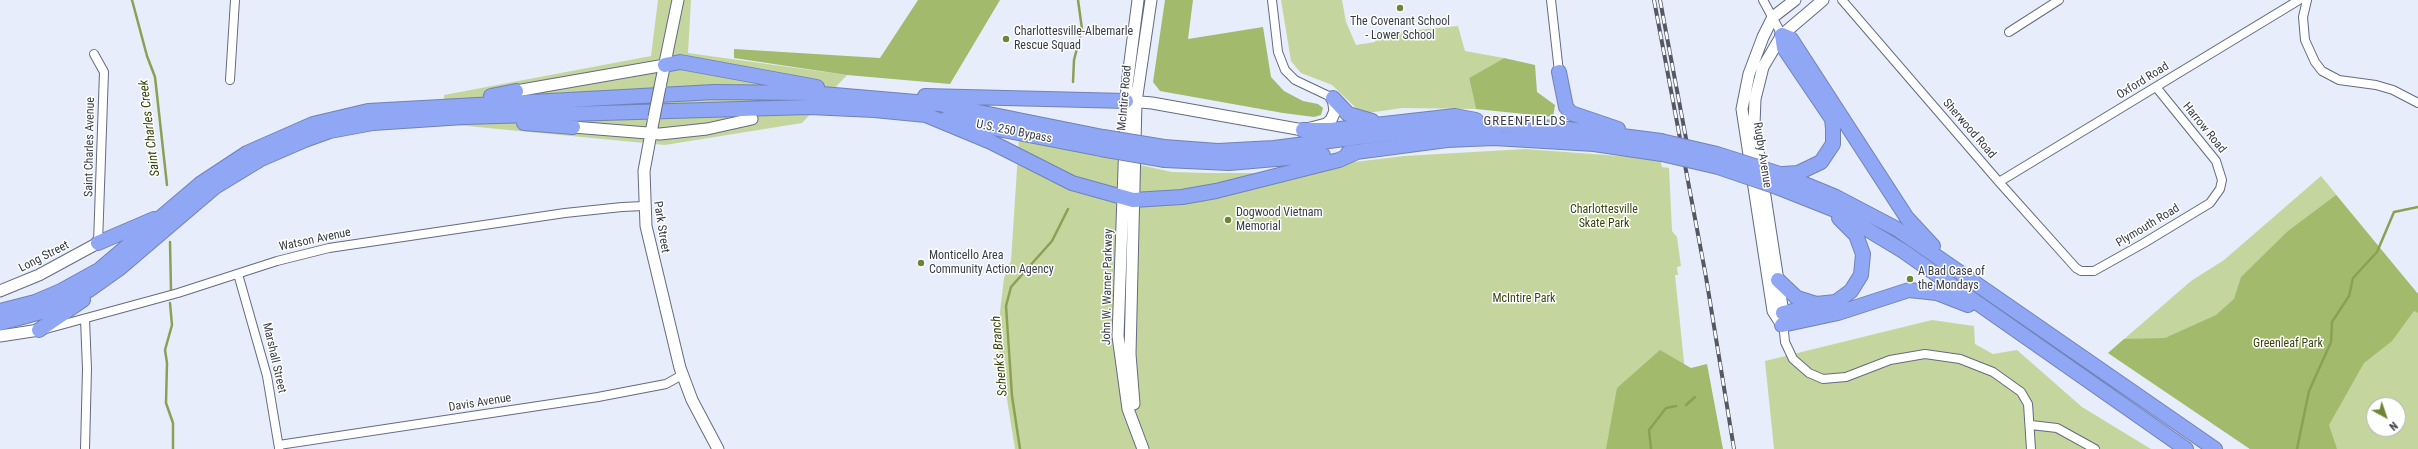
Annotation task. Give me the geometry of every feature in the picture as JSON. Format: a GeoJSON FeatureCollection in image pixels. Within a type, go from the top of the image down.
{"type":"FeatureCollection","features":[{"type":"Feature","properties":{"kind":"highway"},"geometry":{"type":"LineString","coordinates":[[1779,180],[1812,168],[1828,154],[1833,144],[1832,119],[1784,48],[1782,35]]}},
{"type":"Feature","properties":{"kind":"highway"},"geometry":{"type":"LineString","coordinates":[[1782,35],[1791,39],[1812,69],[1907,218],[1950,264]]}},
{"type":"Feature","properties":{"kind":"highway"},"geometry":{"type":"LineString","coordinates":[[665,65],[680,62],[859,95],[968,109],[1102,143],[1164,154],[1229,163],[1357,152],[1447,140],[1494,138],[1661,147],[1726,157],[1779,180],[1867,212],[1950,264],[2215,449]]}},
{"type":"Feature","properties":{"kind":"highway"},"geometry":{"type":"LineString","coordinates":[[1559,72],[1566,107],[1570,113],[1718,167],[1779,180],[1872,231],[1903,251],[2186,449]]}},
{"type":"Feature","properties":{"kind":"highway"},"geometry":{"type":"LineString","coordinates":[[438,106],[516,91]]}},
{"type":"Feature","properties":{"kind":"highway"},"geometry":{"type":"LineString","coordinates":[[0,311],[35,302],[78,282],[118,255],[160,216],[224,167],[247,153],[292,132],[340,117],[368,111],[438,106],[714,92],[859,95]]}},
{"type":"Feature","properties":{"kind":"highway"},"geometry":{"type":"LineString","coordinates":[[884,98],[941,95],[1131,102]]}},
{"type":"Feature","properties":{"kind":"highway"},"geometry":{"type":"LineString","coordinates":[[1333,98],[1348,114],[1356,118],[1369,121],[1398,122]]}},
{"type":"Feature","properties":{"kind":"highway"},"geometry":{"type":"LineString","coordinates":[[40,330],[70,310],[215,187],[237,172],[284,148],[351,126],[407,120],[464,117],[809,107],[926,115],[991,142],[1072,183],[1128,199],[1182,197],[1216,191],[1339,160],[1357,152]]}},
{"type":"Feature","properties":{"kind":"highway"},"geometry":{"type":"LineString","coordinates":[[752,119],[809,107]]}},
{"type":"Feature","properties":{"kind":"highway","name":"U.S. 250 Bypass"},"geometry":{"type":"LineString","coordinates":[[926,115],[1102,143]]}},
{"type":"Feature","properties":{"kind":"highway"},"geometry":{"type":"LineString","coordinates":[[1304,130],[1331,130],[1455,116],[1498,124],[1568,129],[1639,137]]}},
{"type":"Feature","properties":{"kind":"highway"},"geometry":{"type":"LineString","coordinates":[[464,117],[573,127]]}},
{"type":"Feature","properties":{"kind":"highway"},"geometry":{"type":"LineString","coordinates":[[1164,154],[1274,148],[1416,130],[1498,124]]}},
{"type":"Feature","properties":{"kind":"highway"},"geometry":{"type":"LineString","coordinates":[[1783,319],[1843,298],[1857,283],[1863,265],[1863,254],[1856,235],[1825,206]]}},
{"type":"Feature","properties":{"kind":"highway"},"geometry":{"type":"LineString","coordinates":[[98,243],[160,216]]}},
{"type":"Feature","properties":{"kind":"highway"},"geometry":{"type":"LineString","coordinates":[[0,323],[23,318],[68,302],[111,275]]}},
{"type":"Feature","properties":{"kind":"highway"},"geometry":{"type":"LineString","coordinates":[[1778,280],[1797,298],[1816,304],[1826,304]]}},
{"type":"Feature","properties":{"kind":"highway"},"geometry":{"type":"LineString","coordinates":[[1783,319],[1856,307],[1894,294],[1922,290],[1958,300],[2032,342]]}},
{"type":"Feature","properties":{"kind":"street"},"geometry":{"type":"LineString","coordinates":[[230,80],[235,0]]}},
{"type":"Feature","properties":{"kind":"street","name":"Park Street"},"geometry":{"type":"LineString","coordinates":[[678,0],[650,134],[644,171],[644,206],[650,247],[682,375],[702,421],[718,449]]}},
{"type":"Feature","properties":{"kind":"street"},"geometry":{"type":"LineString","coordinates":[[1138,0],[1133,26],[1131,102],[1304,130],[1326,124],[1331,120],[1335,111],[1333,98],[1296,80],[1284,70],[1278,52],[1272,0]]}},
{"type":"Feature","properties":{"kind":"street","name":"McIntire Road"},"geometry":{"type":"LineString","coordinates":[[1131,102],[1151,0]]}},
{"type":"Feature","properties":{"kind":"street"},"geometry":{"type":"LineString","coordinates":[[1551,0],[1559,72]]}},
{"type":"Feature","properties":{"kind":"street"},"geometry":{"type":"LineString","coordinates":[[1763,0],[1782,35]]}},
{"type":"Feature","properties":{"kind":"street","name":"Rugby Avenue"},"geometry":{"type":"LineString","coordinates":[[1783,319],[1773,311],[1742,109],[1748,74],[1758,48],[1773,17],[1795,0]]}},
{"type":"Feature","properties":{"kind":"street","name":"Rugby Avenue"},"geometry":{"type":"LineString","coordinates":[[1783,319],[1754,118],[1760,77],[1766,61],[1782,35],[1823,0]]}},
{"type":"Feature","properties":{"kind":"street","name":"Sherwood Road"},"geometry":{"type":"LineString","coordinates":[[1842,0],[1999,182],[2076,268],[2081,271]]}},
{"type":"Feature","properties":{"kind":"street"},"geometry":{"type":"LineString","coordinates":[[2009,32],[2059,0]]}},
{"type":"Feature","properties":{"kind":"street","name":"Oxford Road"},"geometry":{"type":"LineString","coordinates":[[1999,182],[2299,0]]}},
{"type":"Feature","properties":{"kind":"street"},"geometry":{"type":"LineString","coordinates":[[2307,0],[2303,16],[2305,40],[2309,52],[2322,71],[2339,80],[2376,85],[2392,90],[2418,103]]}},
{"type":"Feature","properties":{"kind":"street","name":"Saint Charles Avenue"},"geometry":{"type":"LineString","coordinates":[[94,54],[104,72],[98,243]]}},
{"type":"Feature","properties":{"kind":"street"},"geometry":{"type":"LineString","coordinates":[[516,91],[665,65]]}},
{"type":"Feature","properties":{"kind":"street","name":"Harrow Road"},"geometry":{"type":"LineString","coordinates":[[2156,87],[2216,161],[2222,180],[2220,188]]}},
{"type":"Feature","properties":{"kind":"street","name":"John W. Warner Parkway"},"geometry":{"type":"LineString","coordinates":[[1131,102],[1128,199],[1118,336],[1128,409],[1143,448]]}},
{"type":"Feature","properties":{"kind":"street"},"geometry":{"type":"LineString","coordinates":[[573,127],[650,134],[685,133],[752,119]]}},
{"type":"Feature","properties":{"kind":"street","name":"Plymouth Road"},"geometry":{"type":"LineString","coordinates":[[2081,271],[2094,271],[2144,243],[2210,203],[2220,188]]}},
{"type":"Feature","properties":{"kind":"street","name":"Watson Avenue"},"geometry":{"type":"LineString","coordinates":[[0,336],[40,330],[85,319],[309,253],[403,236],[565,213],[622,206],[644,206]]}},
{"type":"Feature","properties":{"kind":"street","name":"Long Street"},"geometry":{"type":"LineString","coordinates":[[0,291],[39,274],[98,243]]}},
{"type":"Feature","properties":{"kind":"street","name":"Marshall Street"},"geometry":{"type":"LineString","coordinates":[[238,274],[268,376],[279,447]]}},
{"type":"Feature","properties":{"kind":"street"},"geometry":{"type":"LineString","coordinates":[[85,319],[87,385],[85,449]]}},
{"type":"Feature","properties":{"kind":"street"},"geometry":{"type":"LineString","coordinates":[[1783,319],[1788,350],[1793,359],[1809,373],[1823,379],[1846,377],[1890,360],[1912,356],[1942,356],[1977,364],[2008,381],[2021,392],[2028,404],[2031,425],[2031,449]]}},
{"type":"Feature","properties":{"kind":"street","name":"Davis Avenue"},"geometry":{"type":"LineString","coordinates":[[279,447],[598,397],[666,384],[682,375]]}},
{"type":"Feature","properties":{"kind":"street"},"geometry":{"type":"LineString","coordinates":[[2031,425],[2057,428],[2095,449]]}},
{"type":"Feature","properties":{"kind":"green space"},"geometry":{"type":"Polygon","coordinates":[[[658,0],[691,0],[688,53],[847,75],[802,123],[665,145],[446,124],[444,95],[651,56],[658,0]]]}},
{"type":"Feature","properties":{"kind":"green space"},"geometry":{"type":"Polygon","coordinates":[[[918,0],[1000,0],[950,84],[847,75],[734,58],[734,49],[880,58],[918,0]]]}},
{"type":"Feature","properties":{"kind":"green space"},"geometry":{"type":"Polygon","coordinates":[[[1165,0],[1193,0],[1188,39],[1263,27],[1271,77],[1284,91],[1303,101],[1318,104],[1323,108],[1321,115],[1314,117],[1283,113],[1160,91],[1153,82],[1165,0]]]}},
{"type":"Feature","properties":{"kind":"green space"},"geometry":{"type":"Polygon","coordinates":[[[1281,0],[1342,0],[1346,22],[1356,45],[1375,42],[1375,34],[1458,26],[1465,51],[1504,58],[1469,78],[1476,109],[1402,108],[1368,113],[1357,109],[1332,85],[1301,73],[1291,61],[1281,0]]]}},
{"type":"Feature","properties":{"kind":"green space"},"geometry":{"type":"Polygon","coordinates":[[[1504,58],[1535,65],[1537,92],[1555,105],[1553,117],[1476,109],[1469,78],[1504,58]]]}},
{"type":"Feature","properties":{"kind":"green space","name":"McIntire Park"},"geometry":{"type":"Polygon","coordinates":[[[1019,138],[1172,172],[1263,173],[1404,156],[1525,149],[1660,159],[1662,167],[1669,168],[1672,231],[1677,237],[1681,266],[1677,267],[1678,275],[1675,275],[1693,449],[1015,449],[997,337],[1004,278],[1011,261],[1019,138]]]}},
{"type":"Feature","properties":{"kind":"green space","name":"Greenleaf Park"},"geometry":{"type":"Polygon","coordinates":[[[2321,176],[2418,294],[2418,449],[2250,449],[2108,353],[2191,281],[2224,260],[2321,176]]]}},
{"type":"Feature","properties":{"kind":"green space","name":"Greenleaf Park"},"geometry":{"type":"Polygon","coordinates":[[[2336,195],[2418,294],[2418,313],[2414,311],[2392,341],[2364,363],[2329,425],[2337,449],[2250,449],[2108,353],[2124,339],[2165,338],[2216,315],[2234,299],[2241,277],[2288,231],[2336,195]]]}},
{"type":"Feature","properties":{"kind":"green space"},"geometry":{"type":"Polygon","coordinates":[[[1932,320],[1974,326],[1975,344],[1993,354],[2017,350],[2082,407],[2151,449],[1774,449],[1765,361],[1932,320]]]}},
{"type":"Feature","properties":{"kind":"green space"},"geometry":{"type":"Polygon","coordinates":[[[1660,350],[1691,368],[1707,364],[1723,449],[1606,449],[1617,388],[1660,350]]]}},
{"type":"Feature","properties":{"kind":"waterway","name":"Saint Charles Creek"},"geometry":{"type":"LineString","coordinates":[[132,0],[147,56],[155,77],[167,185]]}},
{"type":"Feature","properties":{"kind":"waterway","name":"Schenk's Branch"},"geometry":{"type":"LineString","coordinates":[[1073,82],[1074,60],[1082,29],[1078,0]]}},
{"type":"Feature","properties":{"kind":"waterway"},"geometry":{"type":"LineString","coordinates":[[2297,449],[2309,391],[2331,342],[2332,322],[2349,296],[2353,278],[2377,252],[2394,212],[2418,207]]}},
{"type":"Feature","properties":{"kind":"waterway","name":"Schenk's Branch"},"geometry":{"type":"LineString","coordinates":[[1020,449],[1012,396],[1006,306],[1011,287],[1052,241],[1068,209]]}},
{"type":"Feature","properties":{"kind":"waterway","name":"Saint Charles Creek"},"geometry":{"type":"LineString","coordinates":[[170,242],[171,290]]}},
{"type":"Feature","properties":{"kind":"waterway","name":"Saint Charles Creek"},"geometry":{"type":"LineString","coordinates":[[170,303],[172,325],[165,350],[167,363],[166,403],[173,423],[173,449]]}},
{"type":"Feature","properties":{"kind":"waterway"},"geometry":{"type":"LineString","coordinates":[[1686,405],[1695,397]]}},
{"type":"Feature","properties":{"kind":"waterway"},"geometry":{"type":"LineString","coordinates":[[1651,449],[1649,430],[1666,408],[1676,406]]}},
{"type":"Feature","properties":{"kind":"railway"},"geometry":{"type":"LineString","coordinates":[[1654,0],[1706,277],[1734,449]]}},
{"type":"Feature","properties":{"kind":"railway"},"geometry":{"type":"LineString","coordinates":[[1660,0],[1688,149]]}},
{"type":"Feature","properties":{"kind":"place","name":"The Covenant School - Lower School"},"geometry":{"type":"Point","coordinates":[1400,8]}},
{"type":"Feature","properties":{"kind":"place","name":"Charlottesville-Albemarle Rescue Squad"},"geometry":{"type":"Point","coordinates":[1006,39]}},
{"type":"Feature","properties":{"kind":"place","name":"Dogwood Vietnam Memorial"},"geometry":{"type":"Point","coordinates":[1228,220]}},
{"type":"Feature","properties":{"kind":"place","name":"Monticello Area Community Action Agency"},"geometry":{"type":"Point","coordinates":[921,263]}},
{"type":"Feature","properties":{"kind":"place","name":"A Bad Case of the Mondays"},"geometry":{"type":"Point","coordinates":[1910,279]}},
{"type":"Feature","properties":{"kind":"district","name":"GREENFIELDS"},"geometry":{"type":"Point","coordinates":[1525,122]}},
{"type":"Feature","properties":{"kind":"park label","name":"Charlottesville Skate Park"},"geometry":{"type":"Point","coordinates":[1604,217]}}]}
